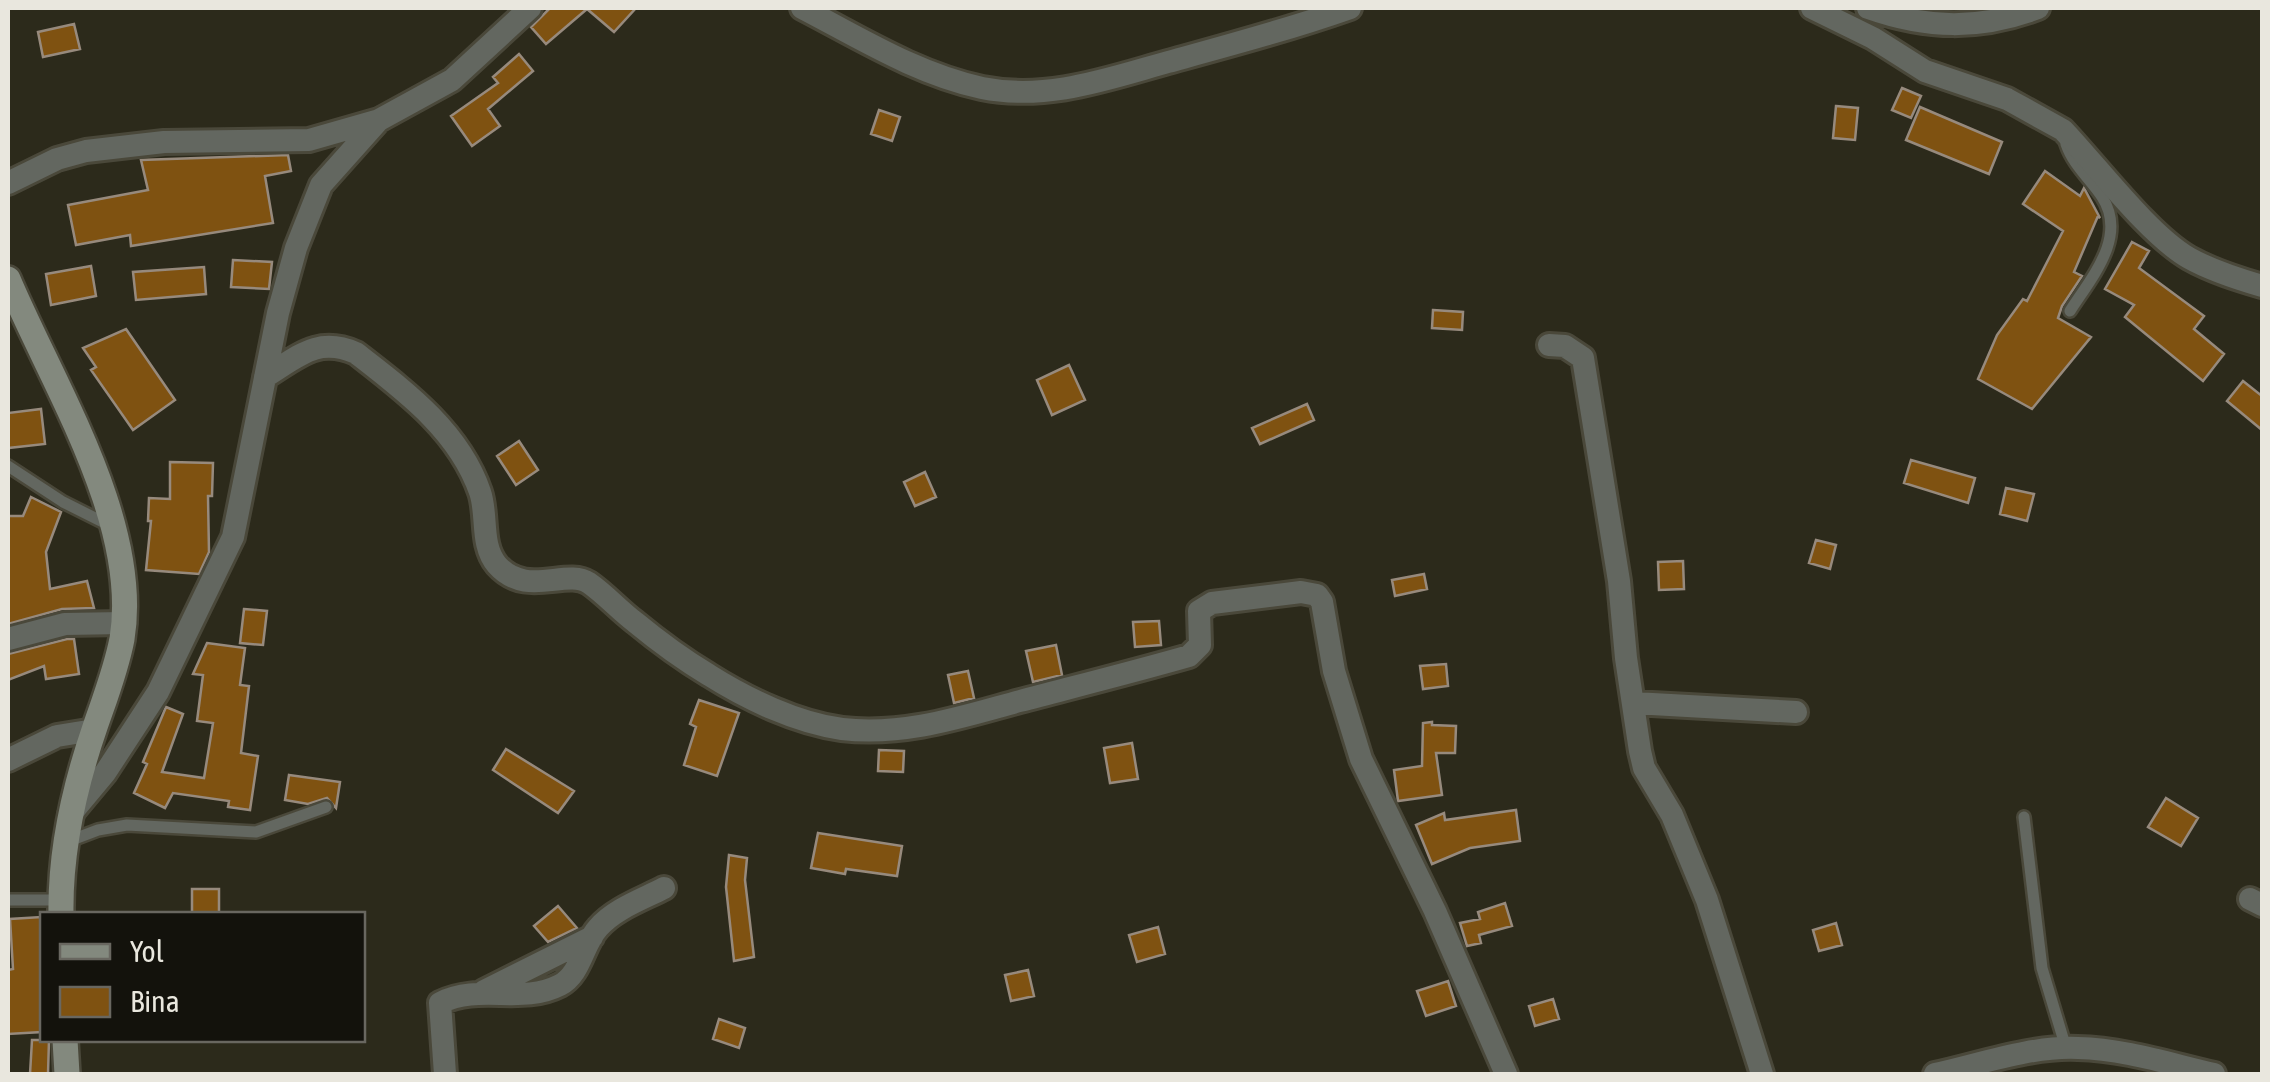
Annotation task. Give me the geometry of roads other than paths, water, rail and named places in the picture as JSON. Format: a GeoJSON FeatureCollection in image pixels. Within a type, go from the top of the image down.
{"type":"FeatureCollection","features":[{"type":"Feature","properties":{"kind":"street"},"geometry":{"type":"LineString","coordinates":[[8,183],[86,150],[164,142],[309,140],[379,120],[452,80],[530,8]]}},
{"type":"Feature","properties":{"kind":"street"},"geometry":{"type":"LineString","coordinates":[[802,8],[925,70],[982,88],[1016,91],[1068,88],[1109,80],[1263,38],[1350,8]]}},
{"type":"Feature","properties":{"kind":"street"},"geometry":{"type":"LineString","coordinates":[[1812,8],[1873,38],[1925,71],[2007,99],[2063,130],[2166,241],[2188,258],[2262,286]]}},
{"type":"Feature","properties":{"kind":"street"},"geometry":{"type":"LineString","coordinates":[[1868,8],[1898,19],[1955,26],[2006,20],[2038,8]]}},
{"type":"Feature","properties":{"kind":"street"},"geometry":{"type":"LineString","coordinates":[[70,816],[105,773],[158,692],[210,588],[232,537],[246,486],[265,377],[296,248],[321,184],[379,120]]}},
{"type":"Feature","properties":{"kind":"street"},"geometry":{"type":"LineString","coordinates":[[8,279],[13,308],[84,446],[112,527],[123,576],[118,659],[70,816],[61,907]]}},
{"type":"Feature","properties":{"kind":"street"},"geometry":{"type":"LineString","coordinates":[[1550,344],[1576,351],[1585,367],[1644,768],[1672,815],[1708,900],[1762,1074]]}},
{"type":"Feature","properties":{"kind":"street"},"geometry":{"type":"LineString","coordinates":[[265,377],[322,345],[341,346],[356,353],[438,423],[465,457],[482,498],[487,546],[502,570],[543,583],[566,578],[587,582],[708,675],[778,710],[838,728],[907,730],[1189,656],[1200,645],[1199,611],[1212,603],[1300,592],[1317,595],[1322,602],[1334,671],[1361,759],[1443,927],[1506,1074]]}},
{"type":"Feature","properties":{"kind":"street"},"geometry":{"type":"LineString","coordinates":[[8,639],[65,624],[123,623]]}},
{"type":"Feature","properties":{"kind":"street"},"geometry":{"type":"LineString","coordinates":[[1634,703],[1796,712]]}},
{"type":"Feature","properties":{"kind":"street"},"geometry":{"type":"LineString","coordinates":[[8,760],[58,736],[94,730]]}},
{"type":"Feature","properties":{"kind":"street"},"geometry":{"type":"LineString","coordinates":[[445,1074],[440,1003],[484,991],[592,937],[610,918],[664,888]]}},
{"type":"Feature","properties":{"kind":"street"},"geometry":{"type":"LineString","coordinates":[[65,1042],[68,1074]]}},
{"type":"Feature","properties":{"kind":"street"},"geometry":{"type":"LineString","coordinates":[[1934,1074],[2066,1048],[2121,1052],[2214,1074]]}},
{"type":"Feature","properties":{"kind":"lane"},"geometry":{"type":"LineString","coordinates":[[2063,130],[2069,153],[2102,197],[2111,222],[2107,250],[2070,311]]}},
{"type":"Feature","properties":{"kind":"lane"},"geometry":{"type":"LineString","coordinates":[[8,466],[63,502],[112,527]]}},
{"type":"Feature","properties":{"kind":"lane"},"geometry":{"type":"LineString","coordinates":[[66,842],[98,830],[128,825],[256,832],[326,807]]}},
{"type":"Feature","properties":{"kind":"lane"},"geometry":{"type":"LineString","coordinates":[[2024,817],[2042,968],[2066,1048]]}},
{"type":"Feature","properties":{"kind":"lane"},"geometry":{"type":"LineString","coordinates":[[8,900],[61,907]]}}]}
